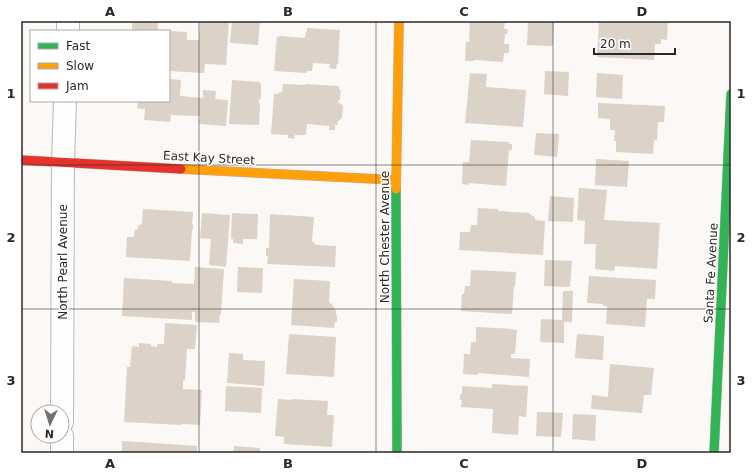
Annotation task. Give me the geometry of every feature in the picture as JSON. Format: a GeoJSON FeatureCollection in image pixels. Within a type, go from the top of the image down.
{"type":"FeatureCollection","features":[{"type":"Feature","properties":{"kind":"street","name":"North Chester Avenue"},"geometry":{"type":"LineString","coordinates":[[397,453],[396,180],[399,21]]}},
{"type":"Feature","properties":{"kind":"street","name":"Santa Fe Avenue"},"geometry":{"type":"LineString","coordinates":[[714,453],[731,94]]}},
{"type":"Feature","properties":{"kind":"street","name":"North Pearl Avenue"},"geometry":{"type":"LineString","coordinates":[[62,404],[63,162],[65,102]]}},
{"type":"Feature","properties":{"kind":"street","name":"East Kay Street"},"geometry":{"type":"LineString","coordinates":[[21,160],[396,180]]}},
{"type":"Feature","properties":{"kind":"building"},"geometry":{"type":"Polygon","coordinates":[[[200,21],[229,21],[226,65],[205,64],[204,73],[170,71],[170,31],[187,32],[187,40],[199,40],[200,21]]]}},
{"type":"Feature","properties":{"kind":"building"},"geometry":{"type":"Polygon","coordinates":[[[232,21],[260,21],[258,45],[230,43],[232,21]]]}},
{"type":"Feature","properties":{"kind":"building"},"geometry":{"type":"Polygon","coordinates":[[[470,21],[505,21],[504,29],[508,29],[507,34],[505,34],[504,44],[509,44],[509,53],[504,53],[503,62],[474,60],[465,61],[466,41],[469,42],[470,21]]]}},
{"type":"Feature","properties":{"kind":"building"},"geometry":{"type":"Polygon","coordinates":[[[528,21],[554,21],[553,46],[527,45],[528,21]]]}},
{"type":"Feature","properties":{"kind":"building"},"geometry":{"type":"Polygon","coordinates":[[[599,21],[668,21],[667,40],[661,39],[661,44],[655,44],[654,60],[597,57],[599,21]]]}},
{"type":"Feature","properties":{"kind":"building"},"geometry":{"type":"Polygon","coordinates":[[[132,23],[158,23],[158,30],[132,30],[132,23]]]}},
{"type":"Feature","properties":{"kind":"building"},"geometry":{"type":"Polygon","coordinates":[[[307,28],[340,30],[338,64],[336,69],[329,68],[330,64],[313,63],[312,71],[307,71],[307,73],[274,71],[277,36],[305,38],[307,28]]]}},
{"type":"Feature","properties":{"kind":"building"},"geometry":{"type":"Polygon","coordinates":[[[545,71],[569,72],[568,96],[544,94],[545,71]]]}},
{"type":"Feature","properties":{"kind":"building"},"geometry":{"type":"Polygon","coordinates":[[[470,73],[487,74],[486,87],[526,90],[523,127],[465,123],[470,73]]]}},
{"type":"Feature","properties":{"kind":"building"},"geometry":{"type":"Polygon","coordinates":[[[597,73],[623,75],[622,99],[596,97],[597,73]]]}},
{"type":"Feature","properties":{"kind":"building"},"geometry":{"type":"Polygon","coordinates":[[[170,79],[181,80],[180,96],[203,98],[203,90],[216,91],[215,99],[228,100],[226,126],[199,124],[200,116],[171,115],[170,122],[144,120],[145,109],[137,108],[138,102],[170,102],[170,79]]]}},
{"type":"Feature","properties":{"kind":"building"},"geometry":{"type":"Polygon","coordinates":[[[232,80],[260,82],[261,99],[259,99],[259,125],[229,124],[232,80]]]}},
{"type":"Feature","properties":{"kind":"building"},"geometry":{"type":"Polygon","coordinates":[[[283,84],[339,86],[339,90],[341,90],[340,99],[338,102],[343,106],[342,118],[337,122],[338,125],[335,125],[335,130],[329,130],[330,126],[307,124],[306,135],[295,135],[294,139],[288,138],[288,135],[271,134],[274,94],[282,92],[283,84]]]}},
{"type":"Feature","properties":{"kind":"building"},"geometry":{"type":"Polygon","coordinates":[[[598,103],[665,106],[664,122],[658,122],[657,140],[654,140],[653,154],[616,152],[616,141],[614,141],[615,130],[610,130],[610,119],[598,118],[598,103]]]}},
{"type":"Feature","properties":{"kind":"building"},"geometry":{"type":"Polygon","coordinates":[[[536,133],[559,134],[557,157],[534,155],[536,133]]]}},
{"type":"Feature","properties":{"kind":"building"},"geometry":{"type":"Polygon","coordinates":[[[471,140],[509,142],[509,144],[512,144],[512,150],[509,150],[506,186],[469,183],[469,185],[462,184],[463,162],[469,162],[471,140]]]}},
{"type":"Feature","properties":{"kind":"building"},"geometry":{"type":"Polygon","coordinates":[[[596,159],[629,161],[627,187],[595,185],[596,159]]]}},
{"type":"Feature","properties":{"kind":"building"},"geometry":{"type":"Polygon","coordinates":[[[579,188],[607,190],[604,220],[660,223],[657,269],[615,266],[614,271],[595,269],[596,244],[584,244],[585,221],[577,220],[579,188]]]}},
{"type":"Feature","properties":{"kind":"building"},"geometry":{"type":"Polygon","coordinates":[[[550,196],[574,198],[573,222],[548,221],[550,196]]]}},
{"type":"Feature","properties":{"kind":"building"},"geometry":{"type":"Polygon","coordinates":[[[478,208],[529,213],[535,217],[535,220],[545,221],[543,255],[459,250],[460,232],[470,232],[471,225],[477,225],[478,208]]]}},
{"type":"Feature","properties":{"kind":"building"},"geometry":{"type":"Polygon","coordinates":[[[143,209],[193,212],[190,261],[126,257],[127,237],[134,237],[135,229],[137,230],[139,225],[142,224],[143,209]]]}},
{"type":"Feature","properties":{"kind":"building"},"geometry":{"type":"Polygon","coordinates":[[[202,213],[230,215],[226,267],[209,265],[211,239],[200,238],[202,213]]]}},
{"type":"Feature","properties":{"kind":"building"},"geometry":{"type":"Polygon","coordinates":[[[232,213],[258,214],[257,239],[243,239],[243,244],[233,243],[233,239],[231,239],[232,213]]]}},
{"type":"Feature","properties":{"kind":"building"},"geometry":{"type":"Polygon","coordinates":[[[270,214],[314,217],[312,241],[316,245],[336,246],[335,267],[267,264],[268,256],[266,256],[266,248],[269,248],[270,214]]]}},
{"type":"Feature","properties":{"kind":"building"},"geometry":{"type":"Polygon","coordinates":[[[545,260],[572,261],[570,287],[544,286],[545,260]]]}},
{"type":"Feature","properties":{"kind":"building"},"geometry":{"type":"Polygon","coordinates":[[[195,267],[224,269],[219,323],[195,322],[195,312],[192,312],[192,320],[122,316],[124,278],[194,284],[195,267]]]}},
{"type":"Feature","properties":{"kind":"building"},"geometry":{"type":"Polygon","coordinates":[[[238,267],[263,268],[262,293],[237,292],[238,267]]]}},
{"type":"Feature","properties":{"kind":"building"},"geometry":{"type":"Polygon","coordinates":[[[471,270],[516,272],[512,314],[461,311],[462,294],[464,294],[465,286],[470,286],[471,270]]]}},
{"type":"Feature","properties":{"kind":"building"},"geometry":{"type":"Polygon","coordinates":[[[589,276],[656,280],[655,299],[647,299],[645,327],[606,324],[607,306],[603,306],[603,304],[587,303],[589,276]]]}},
{"type":"Feature","properties":{"kind":"building"},"geometry":{"type":"Polygon","coordinates":[[[294,279],[330,281],[329,303],[332,304],[336,310],[337,315],[337,322],[335,322],[334,328],[291,325],[294,279]]]}},
{"type":"Feature","properties":{"kind":"building"},"geometry":{"type":"Polygon","coordinates":[[[563,291],[573,291],[572,322],[564,322],[564,343],[540,342],[541,319],[562,320],[563,291]]]}},
{"type":"Feature","properties":{"kind":"building"},"geometry":{"type":"Polygon","coordinates":[[[165,323],[197,325],[195,349],[187,349],[183,389],[202,390],[200,425],[124,422],[127,367],[130,367],[132,346],[139,347],[139,343],[151,344],[151,346],[157,347],[157,344],[164,344],[165,323]]]}},
{"type":"Feature","properties":{"kind":"building"},"geometry":{"type":"Polygon","coordinates":[[[476,327],[517,330],[515,354],[511,354],[511,358],[530,359],[529,377],[478,373],[478,375],[463,374],[464,354],[470,354],[471,342],[476,342],[476,327]]]}},
{"type":"Feature","properties":{"kind":"building"},"geometry":{"type":"Polygon","coordinates":[[[289,334],[336,337],[334,377],[286,374],[289,334]]]}},
{"type":"Feature","properties":{"kind":"building"},"geometry":{"type":"Polygon","coordinates":[[[577,334],[604,336],[603,360],[575,358],[577,334]]]}},
{"type":"Feature","properties":{"kind":"building"},"geometry":{"type":"Polygon","coordinates":[[[229,353],[243,354],[243,360],[265,361],[264,386],[227,383],[229,353]]]}},
{"type":"Feature","properties":{"kind":"building"},"geometry":{"type":"Polygon","coordinates":[[[610,364],[654,368],[651,395],[644,395],[642,413],[591,409],[592,395],[608,397],[610,364]]]}},
{"type":"Feature","properties":{"kind":"building"},"geometry":{"type":"Polygon","coordinates":[[[492,384],[528,386],[526,417],[519,416],[518,435],[492,433],[493,409],[461,407],[462,400],[460,400],[460,394],[462,394],[462,386],[492,388],[492,384]]]}},
{"type":"Feature","properties":{"kind":"building"},"geometry":{"type":"Polygon","coordinates":[[[226,386],[262,388],[261,413],[225,411],[226,386]]]}},
{"type":"Feature","properties":{"kind":"building"},"geometry":{"type":"Polygon","coordinates":[[[278,399],[328,401],[327,415],[334,415],[332,447],[284,444],[284,437],[275,436],[278,399]]]}},
{"type":"Feature","properties":{"kind":"building"},"geometry":{"type":"Polygon","coordinates":[[[537,412],[563,413],[561,437],[536,436],[537,412]]]}},
{"type":"Feature","properties":{"kind":"building"},"geometry":{"type":"Polygon","coordinates":[[[573,414],[596,415],[595,441],[572,439],[573,414]]]}},
{"type":"Feature","properties":{"kind":"building"},"geometry":{"type":"Polygon","coordinates":[[[122,441],[197,446],[197,453],[122,453],[122,441]]]}},
{"type":"Feature","properties":{"kind":"building"},"geometry":{"type":"Polygon","coordinates":[[[234,446],[260,448],[260,453],[233,453],[234,446]]]}},
{"type":"Feature","properties":{"kind":"traffic: fast"},"geometry":{"type":"LineString","coordinates":[[714,453],[731,94]]}},
{"type":"Feature","properties":{"kind":"traffic: fast"},"geometry":{"type":"LineString","coordinates":[[396,189],[397,453]]}},
{"type":"Feature","properties":{"kind":"traffic: slow"},"geometry":{"type":"LineString","coordinates":[[396,189],[399,21]]}},
{"type":"Feature","properties":{"kind":"traffic: slow"},"geometry":{"type":"LineString","coordinates":[[181,169],[396,180]]}},
{"type":"Feature","properties":{"kind":"traffic: jam"},"geometry":{"type":"LineString","coordinates":[[21,160],[181,169]]}}]}
